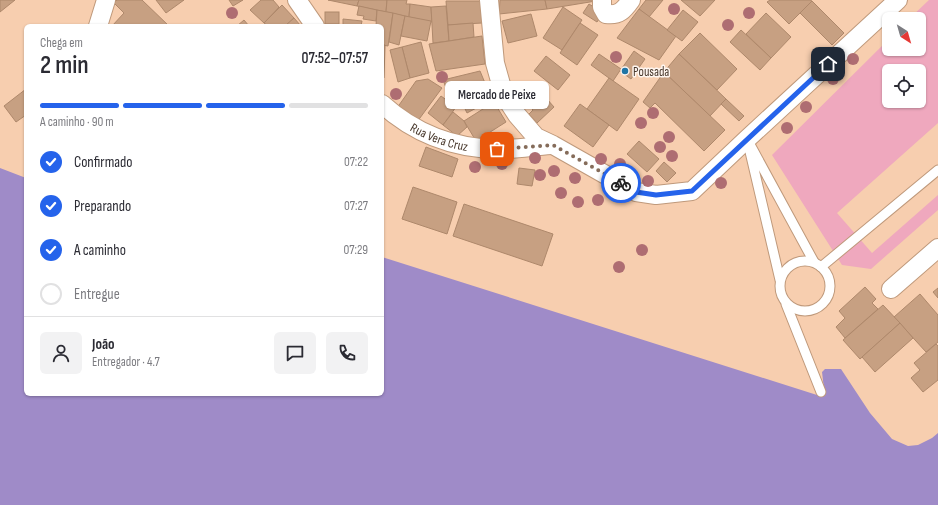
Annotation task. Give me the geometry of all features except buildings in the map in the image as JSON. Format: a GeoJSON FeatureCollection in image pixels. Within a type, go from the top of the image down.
{"type":"FeatureCollection","features":[{"type":"Feature","properties":{"kind":"street"},"geometry":{"type":"LineString","coordinates":[[99,24],[106,0]]}},
{"type":"Feature","properties":{"kind":"street"},"geometry":{"type":"LineString","coordinates":[[489,0],[496,63],[504,95],[517,115],[536,137],[636,192],[656,195],[692,191],[898,0]]}},
{"type":"Feature","properties":{"kind":"street"},"geometry":{"type":"LineString","coordinates":[[602,0],[602,7],[606,14],[614,15],[624,10],[631,0]]}},
{"type":"Feature","properties":{"kind":"street"},"geometry":{"type":"LineString","coordinates":[[299,1],[314,24]]}},
{"type":"Feature","properties":{"kind":"street","name":"Rua Vera Cruz"},"geometry":{"type":"LineString","coordinates":[[384,106],[396,116],[422,132],[454,144],[497,149],[553,145]]}},
{"type":"Feature","properties":{"kind":"street"},"geometry":{"type":"LineString","coordinates":[[892,289],[938,248]]}},
{"type":"Feature","properties":{"kind":"lane"},"geometry":{"type":"LineString","coordinates":[[747,139],[818,265],[826,273],[829,281],[830,289],[827,297],[823,304],[816,308],[808,311],[800,311],[786,303]]}},
{"type":"Feature","properties":{"kind":"lane"},"geometry":{"type":"LineString","coordinates":[[747,139],[780,280]]}},
{"type":"Feature","properties":{"kind":"lane"},"geometry":{"type":"LineString","coordinates":[[818,265],[938,170]]}},
{"type":"Feature","properties":{"kind":"lane"},"geometry":{"type":"LineString","coordinates":[[818,265],[806,261],[797,262],[790,266],[784,272],[780,280],[779,288],[821,392]]}},
{"type":"Feature","properties":{"kind":"shaded area"},"geometry":{"type":"Polygon","coordinates":[[[929,0],[938,0],[938,123],[837,213],[872,253],[938,195],[938,210],[871,269],[842,265],[772,155],[882,46],[882,56],[926,56],[926,12],[916,12],[929,0]]]}},
{"type":"Feature","properties":{"kind":"shaded area"},"geometry":{"type":"Polygon","coordinates":[[[0,168],[24,177],[24,396],[384,396],[384,258],[817,395],[824,389],[822,372],[825,369],[841,369],[870,413],[892,439],[908,446],[918,445],[932,438],[938,433],[938,505],[0,505],[0,168]]]}},
{"type":"Feature","properties":{"kind":"way so far"},"geometry":{"type":"LineString","coordinates":[[497,149],[553,145],[621,183]]}},
{"type":"Feature","properties":{"kind":"place","name":"Pousada"},"geometry":{"type":"Point","coordinates":[625,71]}},
{"type":"Feature","properties":{"kind":"place","name":"Mercado de Peixe"},"geometry":{"type":"Point","coordinates":[497,149]}},
{"type":"Feature","properties":{"kind":"route"},"geometry":{"type":"LineString","coordinates":[[621,183],[636,192],[656,195],[692,191],[828,64]]}}]}
